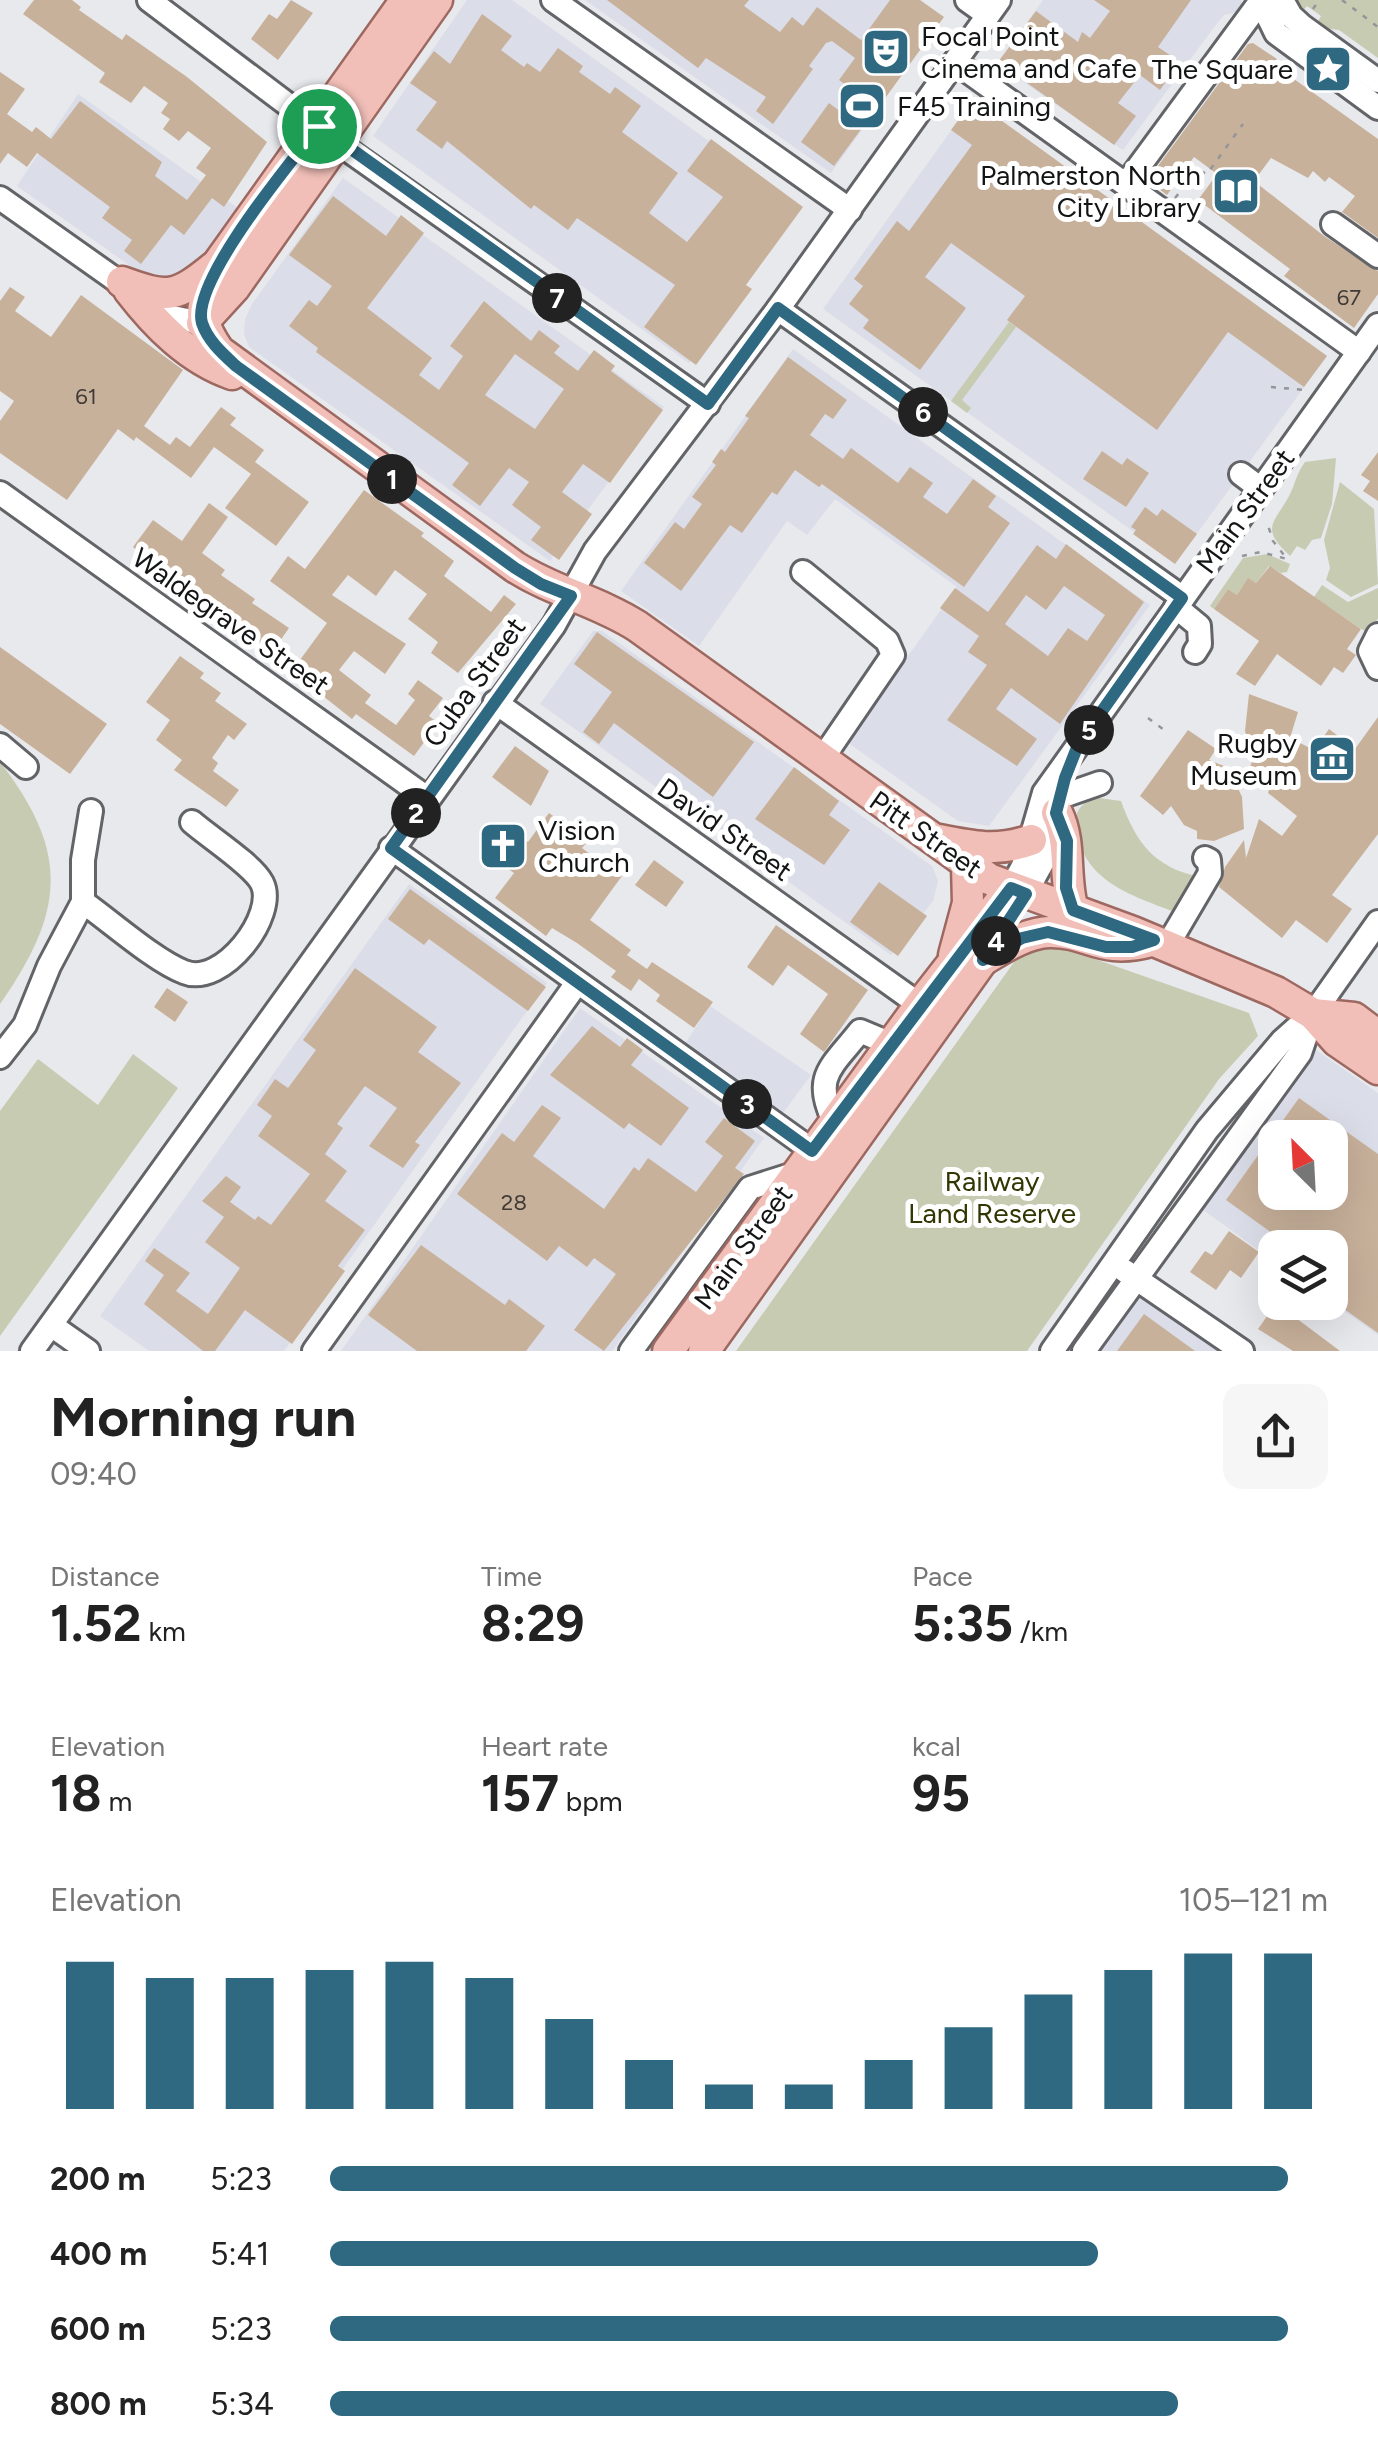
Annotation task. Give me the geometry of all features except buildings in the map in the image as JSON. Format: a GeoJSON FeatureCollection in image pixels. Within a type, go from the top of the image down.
{"type":"FeatureCollection","features":[{"type":"Feature","properties":{"kind":"main road"},"geometry":{"type":"LineString","coordinates":[[202,323],[219,308],[406,0]]}},
{"type":"Feature","properties":{"kind":"main road"},"geometry":{"type":"LineString","coordinates":[[121,284],[170,295],[186,289],[217,265],[437,0]]}},
{"type":"Feature","properties":{"kind":"main road"},"geometry":{"type":"LineString","coordinates":[[217,265],[204,297],[202,323],[219,351],[259,382]]}},
{"type":"Feature","properties":{"kind":"main road"},"geometry":{"type":"LineString","coordinates":[[121,284],[158,328],[172,338],[216,368],[259,382]]}},
{"type":"Feature","properties":{"kind":"main road","name":"Pitt Street"},"geometry":{"type":"LineString","coordinates":[[259,382],[515,568],[541,584],[604,606],[637,626],[967,865],[1018,891],[1161,943],[1276,992],[1313,1014],[1337,1042],[1378,1069]]}},
{"type":"Feature","properties":{"kind":"main road"},"geometry":{"type":"LineString","coordinates":[[1058,805],[1067,841],[1066,888],[1073,910]]}},
{"type":"Feature","properties":{"kind":"main road"},"geometry":{"type":"LineString","coordinates":[[927,837],[985,850],[1004,849],[1031,840]]}},
{"type":"Feature","properties":{"kind":"main road"},"geometry":{"type":"LineString","coordinates":[[949,972],[968,904],[967,865]]}},
{"type":"Feature","properties":{"kind":"main road","name":"Main Street"},"geometry":{"type":"LineString","coordinates":[[704,1351],[983,960],[1018,891]]}},
{"type":"Feature","properties":{"kind":"main road","name":"Main Street"},"geometry":{"type":"LineString","coordinates":[[668,1351],[701,1279],[805,1162],[920,1005],[1018,891]]}},
{"type":"Feature","properties":{"kind":"main road"},"geometry":{"type":"LineString","coordinates":[[983,960],[1022,938],[1048,932],[1106,947],[1161,943]]}},
{"type":"Feature","properties":{"kind":"main road","name":"Pitt Street"},"geometry":{"type":"LineString","coordinates":[[1313,1014],[1354,1018],[1378,1036]]}},
{"type":"Feature","properties":{"kind":"street"},"geometry":{"type":"LineString","coordinates":[[149,0],[328,134],[708,404]]}},
{"type":"Feature","properties":{"kind":"street"},"geometry":{"type":"LineString","coordinates":[[553,0],[850,210]]}},
{"type":"Feature","properties":{"kind":"street"},"geometry":{"type":"LineString","coordinates":[[967,0],[993,7]]}},
{"type":"Feature","properties":{"kind":"street"},"geometry":{"type":"LineString","coordinates":[[1267,1],[1378,81]]}},
{"type":"Feature","properties":{"kind":"street"},"geometry":{"type":"LineString","coordinates":[[1267,1],[1276,33],[1378,108]]}},
{"type":"Feature","properties":{"kind":"street"},"geometry":{"type":"LineString","coordinates":[[1126,184],[1267,1]]}},
{"type":"Feature","properties":{"kind":"street","name":"Cuba Street"},"geometry":{"type":"LineString","coordinates":[[32,1351],[571,596],[596,550],[850,210],[993,7]]}},
{"type":"Feature","properties":{"kind":"street"},"geometry":{"type":"LineString","coordinates":[[955,62],[1358,352]]}},
{"type":"Feature","properties":{"kind":"street"},"geometry":{"type":"LineString","coordinates":[[0,198],[167,316],[202,323]]}},
{"type":"Feature","properties":{"kind":"street"},"geometry":{"type":"LineString","coordinates":[[1334,224],[1378,256]]}},
{"type":"Feature","properties":{"kind":"street"},"geometry":{"type":"LineString","coordinates":[[778,308],[962,440],[1009,458],[1038,494],[1180,602],[1199,626],[1200,644],[1195,652]]}},
{"type":"Feature","properties":{"kind":"street","name":"Main Street"},"geometry":{"type":"LineString","coordinates":[[1018,891],[1044,794],[1378,325]]}},
{"type":"Feature","properties":{"kind":"street"},"geometry":{"type":"LineString","coordinates":[[962,440],[976,420]]}},
{"type":"Feature","properties":{"kind":"street"},"geometry":{"type":"LineString","coordinates":[[1038,494],[1052,474]]}},
{"type":"Feature","properties":{"kind":"street"},"geometry":{"type":"LineString","coordinates":[[1240,474],[1261,489]]}},
{"type":"Feature","properties":{"kind":"street","name":"Waldegrave Street"},"geometry":{"type":"LineString","coordinates":[[0,494],[427,798]]}},
{"type":"Feature","properties":{"kind":"street"},"geometry":{"type":"LineString","coordinates":[[803,572],[888,641],[893,655],[822,759]]}},
{"type":"Feature","properties":{"kind":"street"},"geometry":{"type":"LineString","coordinates":[[1378,636],[1370,651],[1378,668]]}},
{"type":"Feature","properties":{"kind":"street","name":"David Street"},"geometry":{"type":"LineString","coordinates":[[495,702],[920,1005]]}},
{"type":"Feature","properties":{"kind":"street"},"geometry":{"type":"LineString","coordinates":[[0,745],[26,767]]}},
{"type":"Feature","properties":{"kind":"street","name":"Main Street"},"geometry":{"type":"LineString","coordinates":[[1018,891],[1046,856],[1078,745]]}},
{"type":"Feature","properties":{"kind":"street"},"geometry":{"type":"LineString","coordinates":[[1058,805],[1100,783]]}},
{"type":"Feature","properties":{"kind":"street"},"geometry":{"type":"LineString","coordinates":[[0,1057],[25,1025],[82,902],[83,860],[91,811]]}},
{"type":"Feature","properties":{"kind":"street"},"geometry":{"type":"LineString","coordinates":[[82,902],[184,972],[208,973],[224,966],[266,911],[266,895],[261,880],[192,822]]}},
{"type":"Feature","properties":{"kind":"street"},"geometry":{"type":"LineString","coordinates":[[391,848],[577,983],[805,1162]]}},
{"type":"Feature","properties":{"kind":"street"},"geometry":{"type":"LineString","coordinates":[[1161,943],[1210,873],[1209,860],[1205,858]]}},
{"type":"Feature","properties":{"kind":"street"},"geometry":{"type":"LineString","coordinates":[[1052,1351],[1207,1130],[1282,1041],[1313,1014],[1378,922]]}},
{"type":"Feature","properties":{"kind":"street"},"geometry":{"type":"LineString","coordinates":[[314,1351],[577,983]]}},
{"type":"Feature","properties":{"kind":"street"},"geometry":{"type":"LineString","coordinates":[[1084,1351],[1300,1053],[1313,1014]]}},
{"type":"Feature","properties":{"kind":"street"},"geometry":{"type":"LineString","coordinates":[[1114,1263],[1242,1351]]}},
{"type":"Feature","properties":{"kind":"street"},"geometry":{"type":"LineString","coordinates":[[630,1351],[701,1279]]}},
{"type":"Feature","properties":{"kind":"street"},"geometry":{"type":"LineString","coordinates":[[51,1325],[88,1351]]}},
{"type":"Feature","properties":{"kind":"path"},"geometry":{"type":"LineString","coordinates":[[1342,0],[1378,27]]}},
{"type":"Feature","properties":{"kind":"path"},"geometry":{"type":"LineString","coordinates":[[1164,212],[1198,170],[1207,174],[1242,124]]}},
{"type":"Feature","properties":{"kind":"path"},"geometry":{"type":"LineString","coordinates":[[1272,387],[1305,390]]}},
{"type":"Feature","properties":{"kind":"path"},"geometry":{"type":"LineString","coordinates":[[1242,556],[1261,552],[1287,559],[1267,522]]}},
{"type":"Feature","properties":{"kind":"path"},"geometry":{"type":"LineString","coordinates":[[1148,718],[1168,732]]}},
{"type":"Feature","properties":{"kind":"shaded area"},"geometry":{"type":"Polygon","coordinates":[[[467,0],[512,0],[801,207],[689,363],[373,136],[467,0]]]}},
{"type":"Feature","properties":{"kind":"shaded area"},"geometry":{"type":"Polygon","coordinates":[[[585,0],[920,0],[943,17],[831,173],[585,0]]]}},
{"type":"Feature","properties":{"kind":"shaded area"},"geometry":{"type":"Polygon","coordinates":[[[1043,0],[1241,0],[1244,11],[1224,15],[1123,150],[997,64],[1043,0]]]}},
{"type":"Feature","properties":{"kind":"shaded area"},"geometry":{"type":"Polygon","coordinates":[[[78,94],[239,209],[186,281],[163,289],[17,186],[78,94]]]}},
{"type":"Feature","properties":{"kind":"shaded area"},"geometry":{"type":"Polygon","coordinates":[[[973,100],[1327,356],[1176,562],[823,309],[973,100]]]}},
{"type":"Feature","properties":{"kind":"shaded area"},"geometry":{"type":"Polygon","coordinates":[[[343,178],[664,407],[550,561],[249,347],[244,334],[245,319],[252,304],[343,178]]]}},
{"type":"Feature","properties":{"kind":"shaded area"},"geometry":{"type":"Polygon","coordinates":[[[793,349],[1150,605],[989,826],[958,821],[847,742],[957,587],[835,499],[807,535],[787,521],[699,646],[621,591],[793,349]]]}},
{"type":"Feature","properties":{"kind":"shaded area"},"geometry":{"type":"Polygon","coordinates":[[[593,631],[602,631],[932,866],[938,881],[933,901],[891,955],[540,704],[593,631]]]}},
{"type":"Feature","properties":{"kind":"shaded area"},"geometry":{"type":"Polygon","coordinates":[[[409,884],[547,983],[284,1351],[149,1351],[100,1316],[409,884]]]}},
{"type":"Feature","properties":{"kind":"shaded area"},"geometry":{"type":"Polygon","coordinates":[[[710,1006],[811,1075],[780,1117],[683,1047],[710,1006]]]}},
{"type":"Feature","properties":{"kind":"shaded area"},"geometry":{"type":"Polygon","coordinates":[[[580,1008],[764,1138],[612,1351],[341,1351],[580,1008]]]}},
{"type":"Feature","properties":{"kind":"shaded area"},"geometry":{"type":"Polygon","coordinates":[[[1313,1048],[1378,1093],[1378,1335],[1348,1314],[1348,1230],[1258,1230],[1258,1250],[1202,1209],[1258,1128],[1258,1210],[1348,1210],[1348,1120],[1263,1120],[1313,1048]]]}},
{"type":"Feature","properties":{"kind":"shaded area"},"geometry":{"type":"Polygon","coordinates":[[[1143,1292],[1225,1351],[1100,1351],[1143,1292]]]}},
{"type":"Feature","properties":{"kind":"green space"},"geometry":{"type":"Polygon","coordinates":[[[1290,0],[1378,0],[1378,58],[1339,30],[1315,27],[1321,16],[1307,6],[1300,14],[1290,0]]]}},
{"type":"Feature","properties":{"kind":"green space"},"geometry":{"type":"Polygon","coordinates":[[[1009,322],[1016,327],[962,400],[971,408],[967,413],[951,401],[1009,322]]]}},
{"type":"Feature","properties":{"kind":"green space"},"geometry":{"type":"Polygon","coordinates":[[[1336,458],[1332,504],[1321,538],[1312,540],[1305,550],[1297,546],[1290,556],[1274,538],[1273,524],[1305,462],[1336,458]]]}},
{"type":"Feature","properties":{"kind":"green space"},"geometry":{"type":"Polygon","coordinates":[[[1340,482],[1374,509],[1378,584],[1351,597],[1326,580],[1330,568],[1324,540],[1340,482]]]}},
{"type":"Feature","properties":{"kind":"green space"},"geometry":{"type":"Polygon","coordinates":[[[1267,554],[1290,564],[1287,572],[1269,566],[1256,583],[1248,579],[1237,595],[1228,589],[1214,609],[1210,606],[1243,558],[1267,554]]]}},
{"type":"Feature","properties":{"kind":"green space"},"geometry":{"type":"Polygon","coordinates":[[[1322,585],[1348,602],[1378,588],[1378,618],[1369,634],[1314,597],[1322,585]]]}},
{"type":"Feature","properties":{"kind":"green space"},"geometry":{"type":"Polygon","coordinates":[[[0,762],[39,826],[51,883],[37,940],[0,1004],[0,762]]]}},
{"type":"Feature","properties":{"kind":"green space"},"geometry":{"type":"Polygon","coordinates":[[[1099,798],[1121,801],[1133,829],[1159,860],[1200,877],[1175,912],[1110,883],[1087,859],[1076,818],[1082,806],[1099,798]]]}},
{"type":"Feature","properties":{"kind":"green space","name":"Railway Land Reserve"},"geometry":{"type":"Polygon","coordinates":[[[1052,944],[1249,1013],[1258,1036],[1219,1079],[1027,1351],[736,1351],[1017,958],[1052,944]]]}},
{"type":"Feature","properties":{"kind":"green space"},"geometry":{"type":"Polygon","coordinates":[[[133,1054],[178,1088],[0,1336],[0,1111],[38,1059],[98,1105],[133,1054]]]}},
{"type":"Feature","properties":{"kind":"place","name":"Focal Point Cinema and Cafe"},"geometry":{"type":"Point","coordinates":[886,52]}},
{"type":"Feature","properties":{"kind":"place","name":"The Square"},"geometry":{"type":"Point","coordinates":[1328,69]}},
{"type":"Feature","properties":{"kind":"place","name":"F45 Training"},"geometry":{"type":"Point","coordinates":[862,106]}},
{"type":"Feature","properties":{"kind":"place","name":"Palmerston North City Library"},"geometry":{"type":"Point","coordinates":[1236,191]}},
{"type":"Feature","properties":{"kind":"place","name":"Rugby Museum"},"geometry":{"type":"Point","coordinates":[1332,759]}},
{"type":"Feature","properties":{"kind":"place","name":"Vision Church"},"geometry":{"type":"Point","coordinates":[503,846]}},
{"type":"Feature","properties":{"kind":"route"},"geometry":{"type":"LineString","coordinates":[[319,126],[708,404],[778,308],[1182,598],[1078,745],[1056,813],[1067,841],[1066,888],[1073,910],[1154,940],[1117,948],[1048,932],[1022,938],[983,960],[1026,894],[1011,888],[812,1151],[391,848],[554,625],[571,596],[515,568],[236,366],[219,351],[202,323],[204,297],[217,265],[319,126]]}}]}
